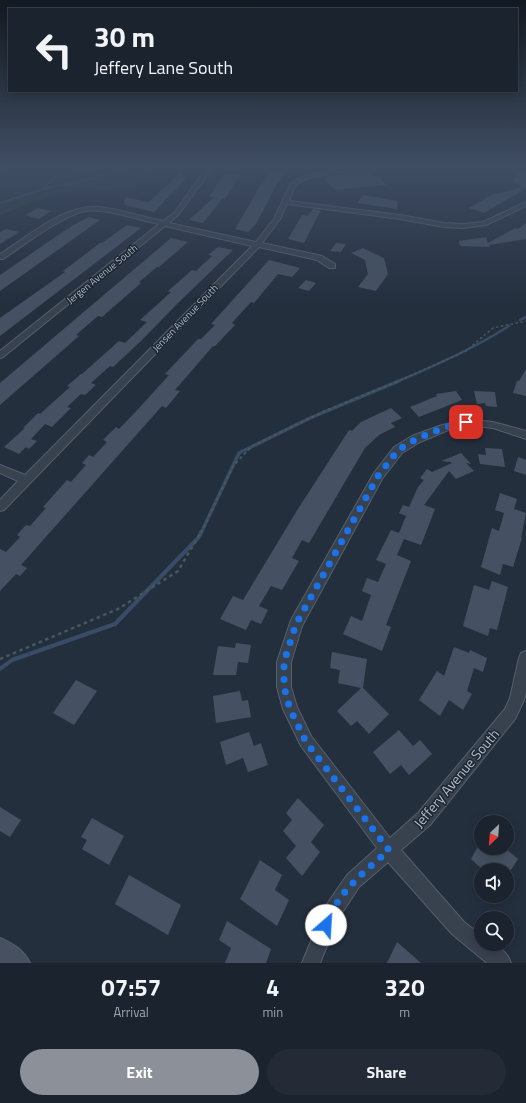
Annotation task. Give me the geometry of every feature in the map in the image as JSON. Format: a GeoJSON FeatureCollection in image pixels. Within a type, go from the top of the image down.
{"type":"FeatureCollection","features":[{"type":"Feature","properties":{"kind":"main road"},"geometry":{"type":"LineString","coordinates":[[0,951],[17,963]]}},
{"type":"Feature","properties":{"kind":"street"},"geometry":{"type":"LineString","coordinates":[[0,257],[69,213],[74,212]]}},
{"type":"Feature","properties":{"kind":"street"},"geometry":{"type":"LineString","coordinates":[[113,212],[319,258],[332,266]]}},
{"type":"Feature","properties":{"kind":"street","name":"Jergen Avenue South"},"geometry":{"type":"LineString","coordinates":[[0,356],[178,212]]}},
{"type":"Feature","properties":{"kind":"street","name":"Jensen Avenue South"},"geometry":{"type":"LineString","coordinates":[[0,507],[257,245],[277,219],[280,212]]}},
{"type":"Feature","properties":{"kind":"street"},"geometry":{"type":"LineString","coordinates":[[361,212],[444,225],[463,226],[484,224],[509,212]]}},
{"type":"Feature","properties":{"kind":"street"},"geometry":{"type":"LineString","coordinates":[[502,963],[458,928],[389,850],[306,742],[290,709],[284,687],[284,662],[294,630],[378,476],[398,450],[416,439],[443,428],[466,422],[492,425],[526,435]]}},
{"type":"Feature","properties":{"kind":"street"},"geometry":{"type":"LineString","coordinates":[[0,469],[26,480]]}},
{"type":"Feature","properties":{"kind":"street","name":"Jeffery Avenue South"},"geometry":{"type":"LineString","coordinates":[[310,963],[330,912],[353,881],[424,819],[510,714],[517,700],[526,658]]}},
{"type":"Feature","properties":{"kind":"path"},"geometry":{"type":"LineString","coordinates":[[0,659],[118,609],[178,571],[199,537],[233,466],[252,446],[325,411],[437,365],[466,351],[493,328],[526,321]]}},
{"type":"Feature","properties":{"kind":"green space"},"geometry":{"type":"Polygon","coordinates":[[[0,212],[8,212],[0,215],[0,212]]]}},
{"type":"Feature","properties":{"kind":"building"},"geometry":{"type":"Polygon","coordinates":[[[31,212],[50,212],[39,219],[25,215],[31,212]]]}},
{"type":"Feature","properties":{"kind":"building"},"geometry":{"type":"Polygon","coordinates":[[[198,212],[212,212],[203,223],[189,220],[198,212]]]}},
{"type":"Feature","properties":{"kind":"building"},"geometry":{"type":"Polygon","coordinates":[[[245,212],[262,212],[256,224],[248,232],[235,229],[245,212]]]}},
{"type":"Feature","properties":{"kind":"building"},"geometry":{"type":"Polygon","coordinates":[[[311,212],[320,212],[304,243],[288,239],[302,215],[308,216],[311,212]]]}},
{"type":"Feature","properties":{"kind":"building"},"geometry":{"type":"Polygon","coordinates":[[[89,217],[100,220],[0,291],[0,275],[73,225],[89,217]]]}},
{"type":"Feature","properties":{"kind":"building"},"geometry":{"type":"Polygon","coordinates":[[[526,223],[526,239],[489,245],[490,247],[460,246],[459,241],[486,237],[488,243],[515,228],[518,229],[526,223]]]}},
{"type":"Feature","properties":{"kind":"building"},"geometry":{"type":"Polygon","coordinates":[[[127,225],[141,228],[0,336],[0,318],[65,272],[63,271],[100,243],[127,225]]]}},
{"type":"Feature","properties":{"kind":"building"},"geometry":{"type":"Polygon","coordinates":[[[6,229],[19,232],[0,244],[0,232],[6,229]]]}},
{"type":"Feature","properties":{"kind":"building"},"geometry":{"type":"Polygon","coordinates":[[[171,238],[188,242],[139,282],[141,283],[102,317],[98,316],[76,335],[79,336],[0,405],[0,383],[171,238]]]}},
{"type":"Feature","properties":{"kind":"building"},"geometry":{"type":"Polygon","coordinates":[[[336,243],[346,244],[341,252],[330,251],[336,243]]]}},
{"type":"Feature","properties":{"kind":"building"},"geometry":{"type":"Polygon","coordinates":[[[218,247],[233,250],[141,341],[113,367],[110,366],[91,383],[96,385],[85,395],[81,394],[67,407],[71,408],[52,427],[45,424],[31,439],[37,441],[29,449],[26,447],[19,454],[4,447],[25,428],[23,428],[38,413],[40,414],[70,387],[67,386],[119,341],[125,343],[147,322],[140,320],[171,292],[168,291],[192,270],[196,271],[212,256],[208,255],[218,247]]]}},
{"type":"Feature","properties":{"kind":"building"},"geometry":{"type":"Polygon","coordinates":[[[363,248],[384,258],[388,274],[376,291],[358,287],[368,274],[365,260],[351,253],[363,248]]]}},
{"type":"Feature","properties":{"kind":"building"},"geometry":{"type":"Polygon","coordinates":[[[269,260],[300,268],[292,277],[278,274],[254,303],[251,302],[232,323],[235,325],[215,346],[213,346],[175,390],[180,391],[166,408],[162,406],[21,565],[27,568],[20,576],[16,574],[0,591],[0,549],[6,552],[20,537],[17,535],[26,525],[30,526],[46,508],[43,507],[67,480],[71,482],[86,465],[82,463],[89,455],[93,457],[107,442],[103,440],[116,427],[119,429],[141,406],[169,375],[165,374],[198,339],[201,339],[215,325],[211,324],[269,260]]]}},
{"type":"Feature","properties":{"kind":"building"},"geometry":{"type":"Polygon","coordinates":[[[306,280],[316,283],[309,291],[298,288],[306,280]]]}},
{"type":"Feature","properties":{"kind":"building"},"geometry":{"type":"Polygon","coordinates":[[[526,369],[526,396],[513,393],[517,381],[519,381],[526,369]]]}},
{"type":"Feature","properties":{"kind":"building"},"geometry":{"type":"Polygon","coordinates":[[[456,391],[462,400],[419,417],[410,407],[437,396],[436,394],[456,391]]]}},
{"type":"Feature","properties":{"kind":"building"},"geometry":{"type":"Polygon","coordinates":[[[474,391],[495,392],[497,407],[486,406],[485,403],[477,404],[474,391]]]}},
{"type":"Feature","properties":{"kind":"building"},"geometry":{"type":"Polygon","coordinates":[[[391,408],[402,418],[391,423],[395,427],[379,435],[365,448],[309,543],[302,540],[292,558],[299,561],[282,590],[271,586],[259,606],[268,610],[261,624],[251,620],[246,630],[220,619],[233,596],[243,600],[296,512],[349,430],[352,431],[361,422],[391,408]]]}},
{"type":"Feature","properties":{"kind":"building"},"geometry":{"type":"Polygon","coordinates":[[[485,448],[502,449],[505,467],[480,464],[478,454],[486,455],[485,448]]]}},
{"type":"Feature","properties":{"kind":"building"},"geometry":{"type":"Polygon","coordinates":[[[461,453],[471,464],[466,463],[474,471],[456,479],[449,471],[424,505],[435,509],[421,545],[404,539],[397,555],[411,561],[386,625],[391,627],[382,651],[343,634],[351,616],[362,621],[371,595],[362,591],[367,578],[378,582],[386,564],[376,560],[391,530],[399,533],[406,516],[399,513],[403,505],[409,507],[418,487],[424,480],[420,478],[427,469],[432,472],[452,463],[441,461],[461,453]]]}},
{"type":"Feature","properties":{"kind":"building"},"geometry":{"type":"Polygon","coordinates":[[[518,457],[526,460],[526,475],[514,471],[518,457]]]}},
{"type":"Feature","properties":{"kind":"building"},"geometry":{"type":"Polygon","coordinates":[[[500,493],[517,499],[514,509],[526,513],[522,538],[513,567],[503,564],[500,575],[481,567],[492,528],[499,531],[504,513],[495,510],[500,493]]]}},
{"type":"Feature","properties":{"kind":"building"},"geometry":{"type":"Polygon","coordinates":[[[492,581],[508,587],[497,630],[490,628],[488,636],[463,626],[474,585],[489,590],[492,581]]]}},
{"type":"Feature","properties":{"kind":"building"},"geometry":{"type":"Polygon","coordinates":[[[236,643],[251,645],[248,663],[238,662],[236,675],[213,675],[218,646],[235,648],[236,643]]]}},
{"type":"Feature","properties":{"kind":"building"},"geometry":{"type":"Polygon","coordinates":[[[454,647],[469,653],[470,650],[487,658],[483,672],[474,668],[467,691],[472,694],[463,710],[449,700],[440,716],[419,700],[437,671],[444,676],[454,647]]]}},
{"type":"Feature","properties":{"kind":"building"},"geometry":{"type":"Polygon","coordinates":[[[332,652],[367,659],[363,688],[389,714],[369,734],[357,721],[351,726],[337,711],[361,688],[338,683],[340,670],[330,668],[332,652]]]}},
{"type":"Feature","properties":{"kind":"building"},"geometry":{"type":"Polygon","coordinates":[[[76,680],[97,691],[74,725],[53,713],[76,680]]]}},
{"type":"Feature","properties":{"kind":"building"},"geometry":{"type":"Polygon","coordinates":[[[240,691],[242,701],[248,700],[251,717],[216,723],[213,696],[240,691]]]}},
{"type":"Feature","properties":{"kind":"building"},"geometry":{"type":"Polygon","coordinates":[[[399,730],[413,746],[420,740],[432,754],[409,775],[401,765],[390,774],[373,752],[399,730]]]}},
{"type":"Feature","properties":{"kind":"building"},"geometry":{"type":"Polygon","coordinates":[[[249,732],[254,746],[261,743],[268,765],[248,772],[243,758],[226,765],[220,742],[249,732]]]}},
{"type":"Feature","properties":{"kind":"building"},"geometry":{"type":"Polygon","coordinates":[[[298,798],[324,825],[311,842],[320,852],[302,876],[286,858],[296,846],[283,831],[292,820],[286,813],[298,798]]]}},
{"type":"Feature","properties":{"kind":"building"},"geometry":{"type":"Polygon","coordinates":[[[0,807],[21,820],[10,837],[0,831],[0,807]]]}},
{"type":"Feature","properties":{"kind":"building"},"geometry":{"type":"Polygon","coordinates":[[[92,818],[124,836],[109,865],[82,849],[87,840],[81,837],[92,818]]]}},
{"type":"Feature","properties":{"kind":"building"},"geometry":{"type":"Polygon","coordinates":[[[474,854],[474,855],[513,855],[518,859],[514,865],[514,863],[475,863],[471,859],[474,854]]]}},
{"type":"Feature","properties":{"kind":"building"},"geometry":{"type":"Polygon","coordinates":[[[260,860],[282,875],[275,890],[289,900],[277,926],[240,899],[260,860]]]}},
{"type":"Feature","properties":{"kind":"building"},"geometry":{"type":"Polygon","coordinates":[[[129,875],[181,905],[168,935],[115,904],[129,875]]]}},
{"type":"Feature","properties":{"kind":"building"},"geometry":{"type":"Polygon","coordinates":[[[227,921],[271,949],[266,963],[225,963],[231,948],[219,940],[227,921]]]}},
{"type":"Feature","properties":{"kind":"building"},"geometry":{"type":"Polygon","coordinates":[[[397,942],[421,963],[387,963],[397,942]]]}},
{"type":"Feature","properties":{"kind":"waterway"},"geometry":{"type":"LineString","coordinates":[[520,320],[526,317]]}},
{"type":"Feature","properties":{"kind":"waterway"},"geometry":{"type":"LineString","coordinates":[[396,382],[454,357],[509,326]]}},
{"type":"Feature","properties":{"kind":"waterway"},"geometry":{"type":"LineString","coordinates":[[201,533],[239,453],[310,418],[399,381]]}},
{"type":"Feature","properties":{"kind":"waterway"},"geometry":{"type":"LineString","coordinates":[[0,669],[12,660],[115,624],[199,537],[201,532]]}},
{"type":"Feature","properties":{"kind":"route"},"geometry":{"type":"LineString","coordinates":[[326,925],[330,912],[353,881],[389,850],[306,742],[290,709],[284,687],[284,662],[296,624],[378,476],[398,450],[416,439],[443,428],[466,422]]}}]}
